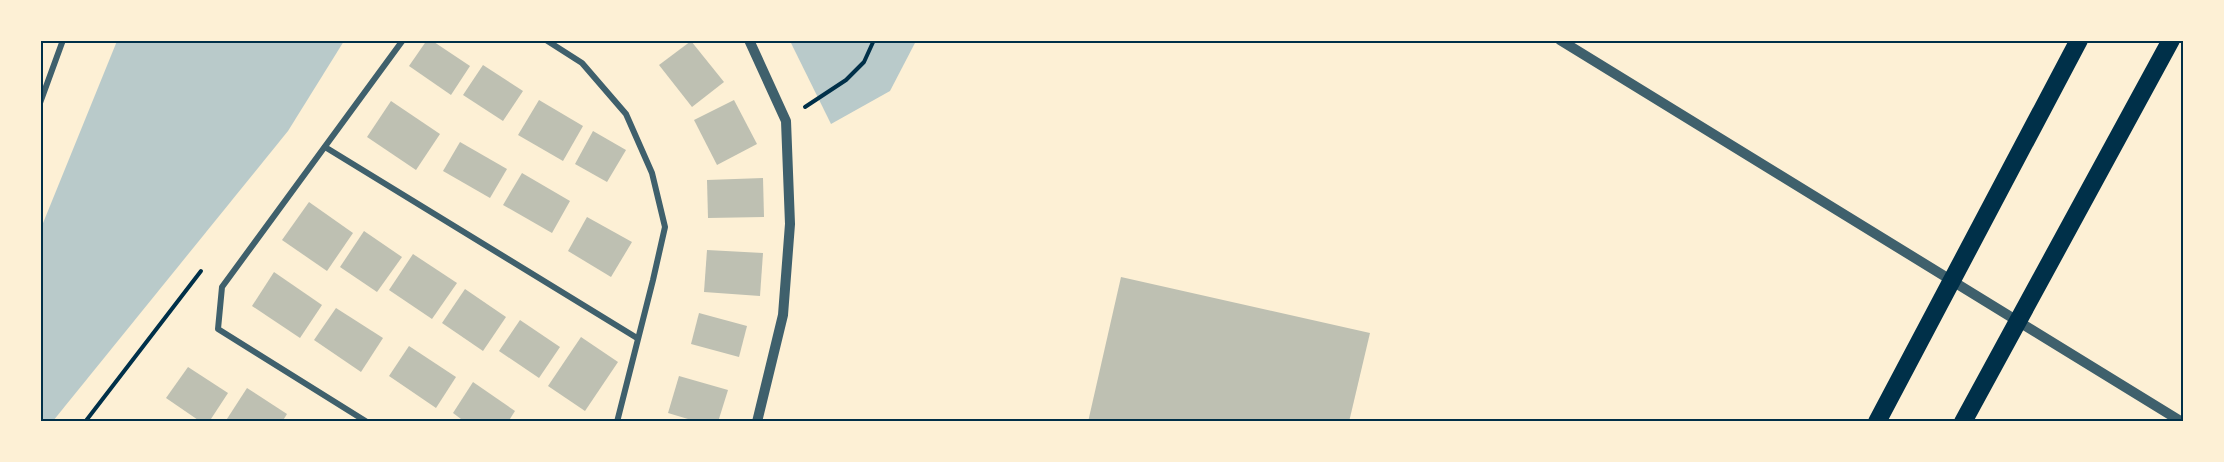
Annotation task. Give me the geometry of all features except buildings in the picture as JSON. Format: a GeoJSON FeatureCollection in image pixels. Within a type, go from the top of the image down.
{"type":"FeatureCollection","features":[{"type":"Feature","properties":{"kind":"highway"},"geometry":{"type":"LineString","coordinates":[[1877,422],[2079,40]]}},
{"type":"Feature","properties":{"kind":"highway"},"geometry":{"type":"LineString","coordinates":[[1963,422],[2171,40]]}},
{"type":"Feature","properties":{"kind":"street"},"geometry":{"type":"LineString","coordinates":[[40,103],[63,40]]}},
{"type":"Feature","properties":{"kind":"street"},"geometry":{"type":"LineString","coordinates":[[367,422],[218,329],[222,287],[403,40]]}},
{"type":"Feature","properties":{"kind":"street"},"geometry":{"type":"LineString","coordinates":[[546,40],[582,63],[626,114],[652,173],[665,227],[654,280],[637,338],[617,422]]}},
{"type":"Feature","properties":{"kind":"street"},"geometry":{"type":"LineString","coordinates":[[749,40],[786,121],[790,224],[783,315],[757,422]]}},
{"type":"Feature","properties":{"kind":"street"},"geometry":{"type":"LineString","coordinates":[[1560,40],[2182,422]]}},
{"type":"Feature","properties":{"kind":"street"},"geometry":{"type":"LineString","coordinates":[[325,147],[637,338]]}},
{"type":"Feature","properties":{"kind":"path"},"geometry":{"type":"LineString","coordinates":[[786,121],[846,80],[864,62],[874,40]]}},
{"type":"Feature","properties":{"kind":"path"},"geometry":{"type":"LineString","coordinates":[[85,422],[175,305]]}},
{"type":"Feature","properties":{"kind":"shaded area"},"geometry":{"type":"Polygon","coordinates":[[[117,41],[344,41],[288,131],[53,421],[41,421],[41,228],[117,41]]]}},
{"type":"Feature","properties":{"kind":"shaded area"},"geometry":{"type":"Polygon","coordinates":[[[790,41],[916,41],[890,91],[831,124],[790,41]]]}}]}
